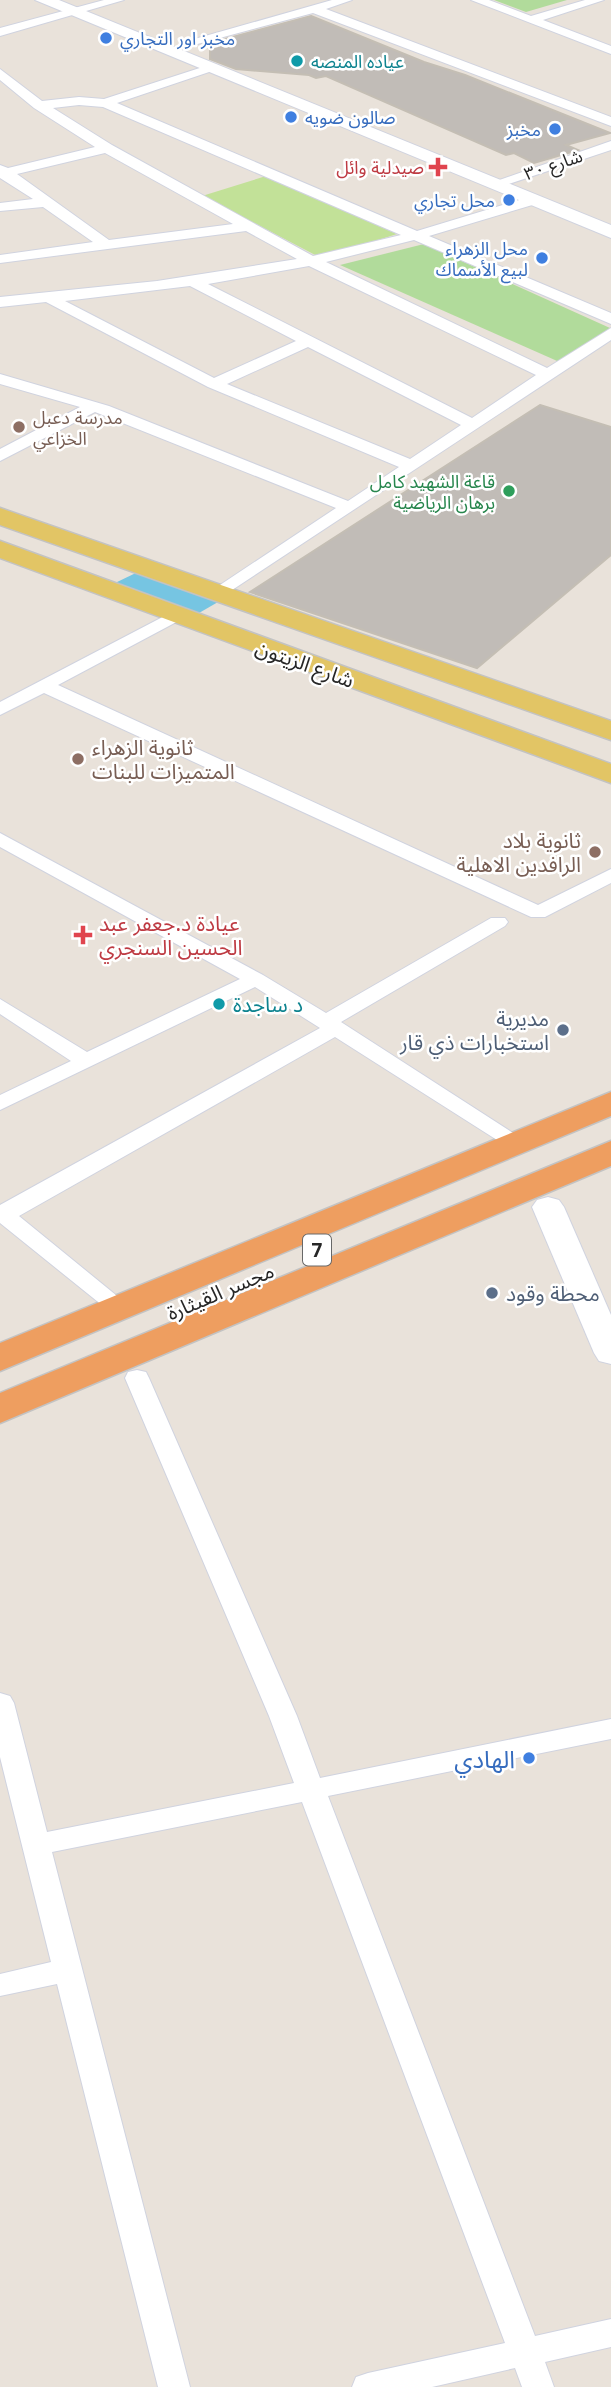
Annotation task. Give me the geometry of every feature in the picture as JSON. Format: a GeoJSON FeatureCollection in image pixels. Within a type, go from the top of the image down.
{"type":"FeatureCollection","features":[{"type":"Feature","properties":{"kind":"highway"},"geometry":{"type":"LineString","coordinates":[[16,1376],[121,1309],[611,1103]]}},
{"type":"Feature","properties":{"kind":"highway","name":"مجسر القيثارة"},"geometry":{"type":"LineString","coordinates":[[16,1376],[611,1128]]}},
{"type":"Feature","properties":{"kind":"highway","name":"مجسر القيثارة"},"geometry":{"type":"LineString","coordinates":[[16,1376],[611,1152]]}},
{"type":"Feature","properties":{"kind":"highway"},"geometry":{"type":"LineString","coordinates":[[0,1423],[68,1404],[137,1378],[611,1181]]}},
{"type":"Feature","properties":{"kind":"highway","name":"7"},"geometry":{"type":"LineString","coordinates":[[0,1409],[16,1376]]}},
{"type":"Feature","properties":{"kind":"main road","name":"شارع الزيتون"},"geometry":{"type":"LineString","coordinates":[[0,516],[611,730]]}},
{"type":"Feature","properties":{"kind":"main road"},"geometry":{"type":"LineString","coordinates":[[7,552],[37,556],[56,551],[62,545],[51,534]]}},
{"type":"Feature","properties":{"kind":"main road","name":"شارع الزيتون"},"geometry":{"type":"LineString","coordinates":[[7,552],[611,774]]}},
{"type":"Feature","properties":{"kind":"main road"},"geometry":{"type":"LineString","coordinates":[[104,588],[94,577],[102,567],[113,564],[143,566]]}},
{"type":"Feature","properties":{"kind":"street"},"geometry":{"type":"LineString","coordinates":[[44,0],[85,6],[190,43],[611,216]]}},
{"type":"Feature","properties":{"kind":"street"},"geometry":{"type":"LineString","coordinates":[[0,32],[85,6],[118,0]]}},
{"type":"Feature","properties":{"kind":"street"},"geometry":{"type":"LineString","coordinates":[[190,43],[346,0]]}},
{"type":"Feature","properties":{"kind":"street"},"geometry":{"type":"LineString","coordinates":[[477,0],[611,50]]}},
{"type":"Feature","properties":{"kind":"street"},"geometry":{"type":"LineString","coordinates":[[531,20],[598,0]]}},
{"type":"Feature","properties":{"kind":"street"},"geometry":{"type":"LineString","coordinates":[[85,6],[214,68],[611,232]]}},
{"type":"Feature","properties":{"kind":"street"},"geometry":{"type":"LineString","coordinates":[[314,9],[611,122]]}},
{"type":"Feature","properties":{"kind":"street"},"geometry":{"type":"LineString","coordinates":[[105,103],[214,68]]}},
{"type":"Feature","properties":{"kind":"street"},"geometry":{"type":"LineString","coordinates":[[0,74],[38,105],[107,148],[311,261],[548,375]]}},
{"type":"Feature","properties":{"kind":"street"},"geometry":{"type":"LineString","coordinates":[[0,90],[18,88]]}},
{"type":"Feature","properties":{"kind":"street"},"geometry":{"type":"LineString","coordinates":[[38,105],[79,101],[105,103],[611,319]]}},
{"type":"Feature","properties":{"kind":"street","name":"شارع ٣٠"},"geometry":{"type":"LineString","coordinates":[[495,184],[611,145]]}},
{"type":"Feature","properties":{"kind":"street"},"geometry":{"type":"LineString","coordinates":[[2,172],[107,148]]}},
{"type":"Feature","properties":{"kind":"street"},"geometry":{"type":"LineString","coordinates":[[2,172],[108,246]]}},
{"type":"Feature","properties":{"kind":"street"},"geometry":{"type":"LineString","coordinates":[[0,302],[193,282],[311,261],[420,236],[534,200]]}},
{"type":"Feature","properties":{"kind":"street"},"geometry":{"type":"LineString","coordinates":[[0,207],[46,202]]}},
{"type":"Feature","properties":{"kind":"street"},"geometry":{"type":"LineString","coordinates":[[2,263],[250,226]]}},
{"type":"Feature","properties":{"kind":"street"},"geometry":{"type":"LineString","coordinates":[[193,282],[473,425]]}},
{"type":"Feature","properties":{"kind":"street"},"geometry":{"type":"LineString","coordinates":[[49,298],[214,384],[411,466]]}},
{"type":"Feature","properties":{"kind":"street"},"geometry":{"type":"LineString","coordinates":[[220,593],[611,333]]}},
{"type":"Feature","properties":{"kind":"street"},"geometry":{"type":"LineString","coordinates":[[214,384],[307,341]]}},
{"type":"Feature","properties":{"kind":"street"},"geometry":{"type":"LineString","coordinates":[[0,379],[94,406],[349,507]]}},
{"type":"Feature","properties":{"kind":"street"},"geometry":{"type":"LineString","coordinates":[[0,456],[94,406]]}},
{"type":"Feature","properties":{"kind":"street"},"geometry":{"type":"LineString","coordinates":[[5,701],[44,686],[176,615]]}},
{"type":"Feature","properties":{"kind":"street"},"geometry":{"type":"LineString","coordinates":[[44,686],[538,913],[611,875]]}},
{"type":"Feature","properties":{"kind":"street"},"geometry":{"type":"LineString","coordinates":[[0,839],[256,979],[516,1142]]}},
{"type":"Feature","properties":{"kind":"street"},"geometry":{"type":"LineString","coordinates":[[121,1309],[2,1213],[330,1025],[498,922]]}},
{"type":"Feature","properties":{"kind":"street"},"geometry":{"type":"LineString","coordinates":[[0,1103],[256,979]]}},
{"type":"Feature","properties":{"kind":"street"},"geometry":{"type":"LineString","coordinates":[[0,1005],[86,1061]]}},
{"type":"Feature","properties":{"kind":"street"},"geometry":{"type":"LineString","coordinates":[[548,1207],[611,1353]]}},
{"type":"Feature","properties":{"kind":"street"},"geometry":{"type":"LineString","coordinates":[[137,1378],[283,1716],[538,2387]]}},
{"type":"Feature","properties":{"kind":"street"},"geometry":{"type":"LineString","coordinates":[[0,1703],[5,1740],[37,1845],[174,2387]]}},
{"type":"Feature","properties":{"kind":"street"},"geometry":{"type":"LineString","coordinates":[[37,1845],[611,1729]]}},
{"type":"Feature","properties":{"kind":"street"},"geometry":{"type":"LineString","coordinates":[[0,1985],[69,1970]]}},
{"type":"Feature","properties":{"kind":"street"},"geometry":{"type":"LineString","coordinates":[[369,2387],[524,2350],[611,2333]]}},
{"type":"Feature","properties":{"kind":"green space"},"geometry":{"type":"Polygon","coordinates":[[[494,0],[567,0],[526,12],[494,0]]]}},
{"type":"Feature","properties":{"kind":"green space"},"geometry":{"type":"Polygon","coordinates":[[[266,176],[397,234],[321,258],[202,196],[266,176]]]}},
{"type":"Feature","properties":{"kind":"green space"},"geometry":{"type":"Polygon","coordinates":[[[424,244],[610,328],[564,364],[340,265],[424,244]]]}},
{"type":"Feature","properties":{"kind":"water"},"geometry":{"type":"Polygon","coordinates":[[[142,570],[225,598],[199,613],[115,583],[142,570]]]}},
{"type":"Feature","properties":{"kind":"building"},"geometry":{"type":"Polygon","coordinates":[[[311,16],[610,133],[566,145],[578,150],[534,163],[514,153],[506,155],[326,76],[316,78],[309,75],[236,69],[210,59],[210,43],[311,16]]]}},
{"type":"Feature","properties":{"kind":"building","name":"قاعة الشهيد كامل برهان الرياضية"},"geometry":{"type":"Polygon","coordinates":[[[540,405],[611,427],[611,555],[477,668],[250,592],[540,405]]]}},
{"type":"Feature","properties":{"kind":"place","name":"مخبز اور التجاري"},"geometry":{"type":"Point","coordinates":[106,38]}},
{"type":"Feature","properties":{"kind":"place","name":"عياده المنصه"},"geometry":{"type":"Point","coordinates":[297,61]}},
{"type":"Feature","properties":{"kind":"place","name":"صالون ضويه"},"geometry":{"type":"Point","coordinates":[291,117]}},
{"type":"Feature","properties":{"kind":"place","name":"مخبز"},"geometry":{"type":"Point","coordinates":[555,129]}},
{"type":"Feature","properties":{"kind":"place","name":"صيدلية وائل"},"geometry":{"type":"Point","coordinates":[438,167]}},
{"type":"Feature","properties":{"kind":"place","name":"محل تجاري"},"geometry":{"type":"Point","coordinates":[509,200]}},
{"type":"Feature","properties":{"kind":"place","name":"محل الزهراء لبيع الأسماك"},"geometry":{"type":"Point","coordinates":[542,258]}},
{"type":"Feature","properties":{"kind":"place","name":"مدرسة دعبل الخزاعي"},"geometry":{"type":"Point","coordinates":[19,427]}},
{"type":"Feature","properties":{"kind":"place","name":"قاعة الشهيد كامل برهان الرياضية"},"geometry":{"type":"Point","coordinates":[509,491]}},
{"type":"Feature","properties":{"kind":"place","name":"ثانوية الزهراء المتميزات للبنات"},"geometry":{"type":"Point","coordinates":[78,759]}},
{"type":"Feature","properties":{"kind":"place","name":"ثانوية بلاد الرافدين الاهلية"},"geometry":{"type":"Point","coordinates":[595,852]}},
{"type":"Feature","properties":{"kind":"place","name":"عيادة د.جعفر عبد الحسين السنجري"},"geometry":{"type":"Point","coordinates":[83,935]}},
{"type":"Feature","properties":{"kind":"place","name":"د ساجدة"},"geometry":{"type":"Point","coordinates":[219,1004]}},
{"type":"Feature","properties":{"kind":"place","name":"مديرية استخبارات ذي قار"},"geometry":{"type":"Point","coordinates":[563,1030]}},
{"type":"Feature","properties":{"kind":"place","name":"محطة وقود"},"geometry":{"type":"Point","coordinates":[492,1293]}},
{"type":"Feature","properties":{"kind":"place","name":"الهادي"},"geometry":{"type":"Point","coordinates":[529,1758]}}]}
